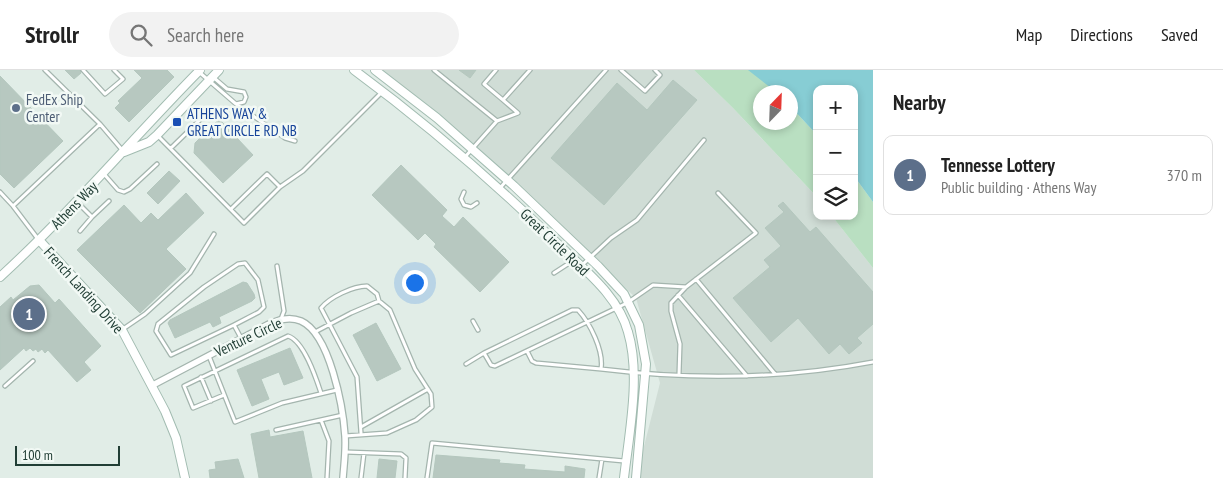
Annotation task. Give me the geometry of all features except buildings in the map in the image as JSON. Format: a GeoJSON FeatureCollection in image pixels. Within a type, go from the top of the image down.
{"type":"FeatureCollection","features":[{"type":"Feature","properties":{"kind":"street","name":"Athens Way"},"geometry":{"type":"LineString","coordinates":[[0,277],[40,241],[124,152],[138,132],[198,70]]}},
{"type":"Feature","properties":{"kind":"street","name":"Athens Way"},"geometry":{"type":"LineString","coordinates":[[124,152],[149,142],[211,76],[219,70]]}},
{"type":"Feature","properties":{"kind":"street","name":"Great Circle Road"},"geometry":{"type":"LineString","coordinates":[[354,70],[499,188],[580,266],[617,307],[631,341],[634,373],[624,478]]}},
{"type":"Feature","properties":{"kind":"street","name":"Great Circle Road"},"geometry":{"type":"LineString","coordinates":[[375,70],[507,179],[616,284],[635,314],[643,338],[646,374],[636,478]]}},
{"type":"Feature","properties":{"kind":"street","name":"French Landing Drive"},"geometry":{"type":"LineString","coordinates":[[40,241],[122,330],[153,385],[176,438],[185,478]]}},
{"type":"Feature","properties":{"kind":"street","name":"Venture Circle"},"geometry":{"type":"LineString","coordinates":[[153,385],[241,338],[281,320],[299,320],[314,333],[328,359],[338,390],[343,415],[346,452],[343,478]]}},
{"type":"Feature","properties":{"kind":"lane"},"geometry":{"type":"LineString","coordinates":[[45,70],[100,124],[124,152]]}},
{"type":"Feature","properties":{"kind":"lane"},"geometry":{"type":"LineString","coordinates":[[83,70],[105,94],[123,79],[114,70]]}},
{"type":"Feature","properties":{"kind":"lane"},"geometry":{"type":"LineString","coordinates":[[198,70],[211,76],[227,89],[239,90],[245,94],[244,103],[236,104]]}},
{"type":"Feature","properties":{"kind":"lane"},"geometry":{"type":"LineString","coordinates":[[434,70],[497,121]]}},
{"type":"Feature","properties":{"kind":"lane"},"geometry":{"type":"LineString","coordinates":[[464,158],[497,121],[518,113],[484,84],[496,70]]}},
{"type":"Feature","properties":{"kind":"lane"},"geometry":{"type":"LineString","coordinates":[[503,100],[530,70]]}},
{"type":"Feature","properties":{"kind":"lane"},"geometry":{"type":"LineString","coordinates":[[499,188],[606,70]]}},
{"type":"Feature","properties":{"kind":"lane"},"geometry":{"type":"LineString","coordinates":[[621,70],[645,91],[660,75],[655,70]]}},
{"type":"Feature","properties":{"kind":"lane"},"geometry":{"type":"LineString","coordinates":[[211,76],[236,104],[285,138],[295,141]]}},
{"type":"Feature","properties":{"kind":"lane"},"geometry":{"type":"LineString","coordinates":[[157,135],[244,223],[280,187],[303,171],[382,91]]}},
{"type":"Feature","properties":{"kind":"lane"},"geometry":{"type":"LineString","coordinates":[[171,148],[209,111]]}},
{"type":"Feature","properties":{"kind":"lane"},"geometry":{"type":"LineString","coordinates":[[13,206],[100,124]]}},
{"type":"Feature","properties":{"kind":"lane"},"geometry":{"type":"LineString","coordinates":[[580,266],[637,220],[704,140]]}},
{"type":"Feature","properties":{"kind":"lane"},"geometry":{"type":"LineString","coordinates":[[104,174],[118,190],[124,192],[130,189],[157,164]]}},
{"type":"Feature","properties":{"kind":"lane"},"geometry":{"type":"LineString","coordinates":[[230,210],[267,174],[280,187]]}},
{"type":"Feature","properties":{"kind":"lane"},"geometry":{"type":"LineString","coordinates":[[0,192],[40,241]]}},
{"type":"Feature","properties":{"kind":"lane"},"geometry":{"type":"LineString","coordinates":[[464,192],[461,198],[463,204],[471,207],[476,203]]}},
{"type":"Feature","properties":{"kind":"lane"},"geometry":{"type":"LineString","coordinates":[[679,374],[680,344],[671,311],[671,302],[686,287],[756,233],[718,193]]}},
{"type":"Feature","properties":{"kind":"lane"},"geometry":{"type":"LineString","coordinates":[[80,230],[109,201]]}},
{"type":"Feature","properties":{"kind":"lane"},"geometry":{"type":"LineString","coordinates":[[77,202],[92,217]]}},
{"type":"Feature","properties":{"kind":"lane"},"geometry":{"type":"LineString","coordinates":[[122,330],[145,314],[190,273],[214,234]]}},
{"type":"Feature","properties":{"kind":"lane"},"geometry":{"type":"LineString","coordinates":[[554,273],[574,260]]}},
{"type":"Feature","properties":{"kind":"lane"},"geometry":{"type":"LineString","coordinates":[[245,263],[258,280],[264,306],[259,312],[234,325],[171,355],[156,331],[158,324],[204,287],[238,264],[245,263]]}},
{"type":"Feature","properties":{"kind":"lane"},"geometry":{"type":"LineString","coordinates":[[277,266],[284,311],[281,320]]}},
{"type":"Feature","properties":{"kind":"lane"},"geometry":{"type":"LineString","coordinates":[[696,279],[775,374]]}},
{"type":"Feature","properties":{"kind":"lane"},"geometry":{"type":"LineString","coordinates":[[484,353],[491,365],[495,366],[627,303],[653,285],[686,287]]}},
{"type":"Feature","properties":{"kind":"lane"},"geometry":{"type":"LineString","coordinates":[[345,436],[361,433],[387,433],[416,420],[432,406],[428,389],[415,369],[390,310],[379,301],[377,294],[368,286],[359,286],[325,303],[321,308],[328,325],[357,377],[361,433]]}},
{"type":"Feature","properties":{"kind":"lane"},"geometry":{"type":"LineString","coordinates":[[678,295],[747,377]]}},
{"type":"Feature","properties":{"kind":"lane"},"geometry":{"type":"LineString","coordinates":[[314,333],[379,301]]}},
{"type":"Feature","properties":{"kind":"lane"},"geometry":{"type":"LineString","coordinates":[[466,364],[484,353],[572,310],[578,310],[586,322],[602,358],[601,369]]}},
{"type":"Feature","properties":{"kind":"lane"},"geometry":{"type":"LineString","coordinates":[[473,320],[478,330]]}},
{"type":"Feature","properties":{"kind":"lane"},"geometry":{"type":"LineString","coordinates":[[234,325],[241,338]]}},
{"type":"Feature","properties":{"kind":"lane"},"geometry":{"type":"LineString","coordinates":[[224,395],[193,408],[184,386],[288,336],[296,340],[301,347],[321,393]]}},
{"type":"Feature","properties":{"kind":"lane"},"geometry":{"type":"LineString","coordinates":[[527,351],[532,361],[536,363],[646,374],[747,377],[838,368],[873,362]]}},
{"type":"Feature","properties":{"kind":"lane"},"geometry":{"type":"LineString","coordinates":[[208,355],[235,422],[282,403],[338,390]]}},
{"type":"Feature","properties":{"kind":"lane"},"geometry":{"type":"LineString","coordinates":[[5,386],[33,361]]}},
{"type":"Feature","properties":{"kind":"lane"},"geometry":{"type":"LineString","coordinates":[[201,378],[211,401]]}},
{"type":"Feature","properties":{"kind":"lane"},"geometry":{"type":"LineString","coordinates":[[361,426],[428,389]]}},
{"type":"Feature","properties":{"kind":"lane"},"geometry":{"type":"LineString","coordinates":[[276,430],[343,415]]}},
{"type":"Feature","properties":{"kind":"lane"},"geometry":{"type":"LineString","coordinates":[[322,420],[329,441],[327,478]]}},
{"type":"Feature","properties":{"kind":"lane"},"geometry":{"type":"LineString","coordinates":[[427,478],[432,443],[626,461]]}},
{"type":"Feature","properties":{"kind":"lane"},"geometry":{"type":"LineString","coordinates":[[346,452],[401,454],[406,458],[405,478]]}},
{"type":"Feature","properties":{"kind":"lane"},"geometry":{"type":"LineString","coordinates":[[361,478],[364,453]]}},
{"type":"Feature","properties":{"kind":"lane"},"geometry":{"type":"LineString","coordinates":[[599,478],[602,459]]}},
{"type":"Feature","properties":{"kind":"shaded area"},"geometry":{"type":"Polygon","coordinates":[[[381,70],[694,70],[733,108],[813,193],[813,220],[835,220],[873,268],[873,478],[636,478],[660,383],[636,298],[491,160],[425,103],[381,70]]]}},
{"type":"Feature","properties":{"kind":"green space"},"geometry":{"type":"Polygon","coordinates":[[[694,70],[751,70],[768,85],[753,85],[753,129],[694,70]]]}},
{"type":"Feature","properties":{"kind":"green space"},"geometry":{"type":"Polygon","coordinates":[[[798,115],[813,131],[813,193],[754,130],[798,130],[798,115]]]}},
{"type":"Feature","properties":{"kind":"green space"},"geometry":{"type":"Polygon","coordinates":[[[858,181],[873,202],[873,268],[835,220],[858,220],[858,181]]]}},
{"type":"Feature","properties":{"kind":"water"},"geometry":{"type":"Polygon","coordinates":[[[748,70],[873,70],[873,202],[858,181],[858,85],[813,85],[813,131],[798,115],[798,85],[767,85],[748,70]]]}},
{"type":"Feature","properties":{"kind":"place","name":"FedEx Ship Center"},"geometry":{"type":"Point","coordinates":[16,108]}},
{"type":"Feature","properties":{"kind":"place","name":"ATHENS WAY & GREAT CIRCLE RD NB"},"geometry":{"type":"Point","coordinates":[177,122]}},
{"type":"Feature","properties":{"kind":"place","name":"Tennesse Lottery"},"geometry":{"type":"Point","coordinates":[29,314]}}]}
